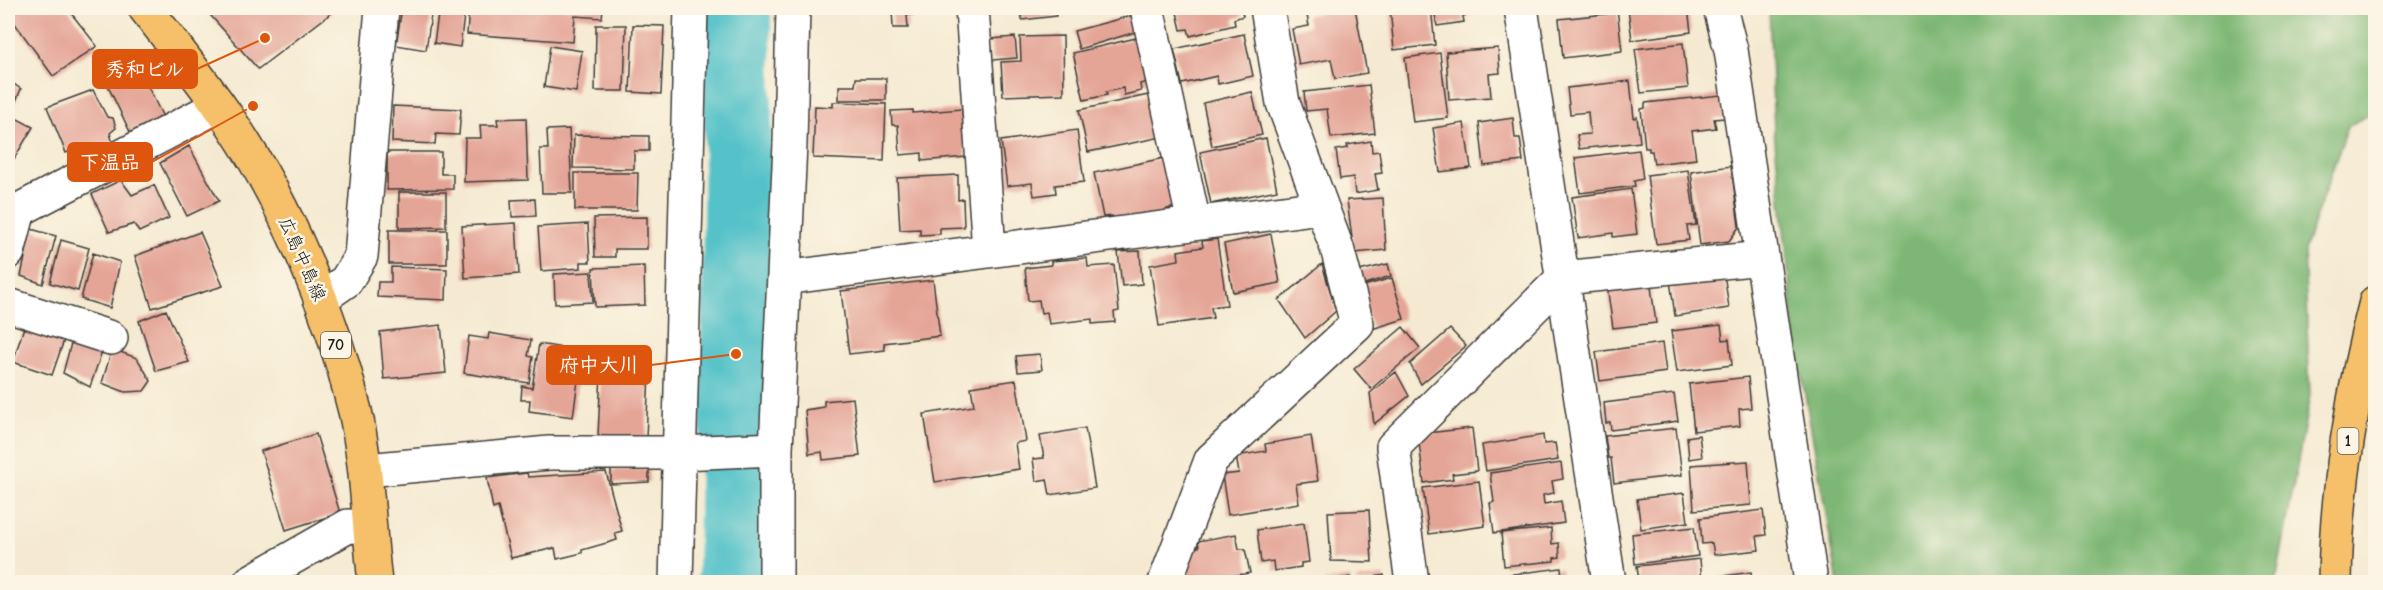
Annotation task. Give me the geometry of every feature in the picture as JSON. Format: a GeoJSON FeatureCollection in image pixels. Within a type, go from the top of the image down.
{"type":"FeatureCollection","features":[{"type":"Feature","properties":{"kind":"main road","name":"広島中島線"},"geometry":{"type":"LineString","coordinates":[[145,8],[219,105],[271,191],[320,299],[355,411],[366,470],[375,582]]}},
{"type":"Feature","properties":{"kind":"main road","name":"1"},"geometry":{"type":"LineString","coordinates":[[2335,582],[2341,494],[2352,413],[2376,302]]}},
{"type":"Feature","properties":{"kind":"street"},"geometry":{"type":"LineString","coordinates":[[320,299],[346,282],[361,256],[382,8]]}},
{"type":"Feature","properties":{"kind":"street"},"geometry":{"type":"LineString","coordinates":[[676,582],[692,8]]}},
{"type":"Feature","properties":{"kind":"street"},"geometry":{"type":"LineString","coordinates":[[776,582],[776,449],[793,8]]}},
{"type":"Feature","properties":{"kind":"street"},"geometry":{"type":"LineString","coordinates":[[972,8],[989,250]]}},
{"type":"Feature","properties":{"kind":"street"},"geometry":{"type":"LineString","coordinates":[[1147,8],[1194,223]]}},
{"type":"Feature","properties":{"kind":"street"},"geometry":{"type":"LineString","coordinates":[[1165,582],[1211,460],[1357,324],[1337,248],[1282,103],[1268,8]]}},
{"type":"Feature","properties":{"kind":"street"},"geometry":{"type":"LineString","coordinates":[[1521,8],[1609,582]]}},
{"type":"Feature","properties":{"kind":"street"},"geometry":{"type":"LineString","coordinates":[[1720,8],[1731,50],[1810,582]]}},
{"type":"Feature","properties":{"kind":"street"},"geometry":{"type":"LineString","coordinates":[[8,252],[19,210],[219,105]]}},
{"type":"Feature","properties":{"kind":"street"},"geometry":{"type":"LineString","coordinates":[[784,278],[1321,207]]}},
{"type":"Feature","properties":{"kind":"street"},"geometry":{"type":"LineString","coordinates":[[1412,582],[1393,447],[1563,278],[1762,258]]}},
{"type":"Feature","properties":{"kind":"street"},"geometry":{"type":"LineString","coordinates":[[8,305],[111,338]]}},
{"type":"Feature","properties":{"kind":"street"},"geometry":{"type":"LineString","coordinates":[[366,470],[549,453],[679,453],[776,449]]}},
{"type":"Feature","properties":{"kind":"street"},"geometry":{"type":"LineString","coordinates":[[250,582],[348,526],[369,527]]}},
{"type":"Feature","properties":{"kind":"green space"},"geometry":{"type":"Polygon","coordinates":[[[1769,8],[2375,8],[2375,111],[2348,126],[2304,250],[2310,395],[2276,582],[1838,582],[1795,338],[1774,131],[1769,8]]]}},
{"type":"Feature","properties":{"kind":"building"},"geometry":{"type":"Polygon","coordinates":[[[12,8],[67,8],[97,46],[53,76],[8,14],[12,8]]]}},
{"type":"Feature","properties":{"kind":"building"},"geometry":{"type":"Polygon","coordinates":[[[204,8],[338,8],[258,69],[204,8]]]}},
{"type":"Feature","properties":{"kind":"building"},"geometry":{"type":"Polygon","coordinates":[[[402,8],[432,8],[426,50],[396,45],[402,8]]]}},
{"type":"Feature","properties":{"kind":"building"},"geometry":{"type":"Polygon","coordinates":[[[439,8],[465,8],[460,47],[434,43],[439,8]]]}},
{"type":"Feature","properties":{"kind":"building"},"geometry":{"type":"Polygon","coordinates":[[[469,8],[603,8],[602,18],[575,16],[573,42],[467,34],[469,8]]]}},
{"type":"Feature","properties":{"kind":"building"},"geometry":{"type":"Polygon","coordinates":[[[892,8],[957,8],[958,12],[907,15],[908,28],[893,28],[892,8]]]}},
{"type":"Feature","properties":{"kind":"building"},"geometry":{"type":"Polygon","coordinates":[[[1005,8],[1055,8],[1056,16],[1022,20],[1021,10],[1006,12],[1005,8]]]}},
{"type":"Feature","properties":{"kind":"building"},"geometry":{"type":"Polygon","coordinates":[[[1176,8],[1241,8],[1243,16],[1234,19],[1235,25],[1190,36],[1188,29],[1181,30],[1176,8]]]}},
{"type":"Feature","properties":{"kind":"building"},"geometry":{"type":"Polygon","coordinates":[[[1355,8],[1367,73],[1335,79],[1331,59],[1299,65],[1292,29],[1309,26],[1307,15],[1355,8]]]}},
{"type":"Feature","properties":{"kind":"building"},"geometry":{"type":"Polygon","coordinates":[[[1390,8],[1431,8],[1435,45],[1394,50],[1390,8]]]}},
{"type":"Feature","properties":{"kind":"building"},"geometry":{"type":"Polygon","coordinates":[[[1434,8],[1479,8],[1480,13],[1463,16],[1464,22],[1437,26],[1434,8]]]}},
{"type":"Feature","properties":{"kind":"building"},"geometry":{"type":"Polygon","coordinates":[[[1617,8],[1622,51],[1563,58],[1559,19],[1606,14],[1605,9],[1617,8]]]}},
{"type":"Feature","properties":{"kind":"building"},"geometry":{"type":"Polygon","coordinates":[[[1628,8],[1688,8],[1691,32],[1632,40],[1628,8]]]}},
{"type":"Feature","properties":{"kind":"building"},"geometry":{"type":"Polygon","coordinates":[[[1134,15],[1139,31],[1079,49],[1074,31],[1134,15]]]}},
{"type":"Feature","properties":{"kind":"building"},"geometry":{"type":"Polygon","coordinates":[[[596,25],[626,25],[624,91],[595,91],[596,25]]]}},
{"type":"Feature","properties":{"kind":"building"},"geometry":{"type":"Polygon","coordinates":[[[633,25],[664,26],[661,94],[630,92],[633,25]]]}},
{"type":"Feature","properties":{"kind":"building"},"geometry":{"type":"Polygon","coordinates":[[[1244,34],[1253,76],[1218,84],[1217,76],[1182,84],[1174,49],[1244,34]]]}},
{"type":"Feature","properties":{"kind":"building"},"geometry":{"type":"Polygon","coordinates":[[[1063,36],[1064,94],[1003,96],[1001,62],[1021,61],[1020,37],[1063,36]]]}},
{"type":"Feature","properties":{"kind":"building"},"geometry":{"type":"Polygon","coordinates":[[[1015,37],[1017,58],[992,60],[991,39],[1015,37]]]}},
{"type":"Feature","properties":{"kind":"building"},"geometry":{"type":"Polygon","coordinates":[[[1140,37],[1150,81],[1140,84],[1141,91],[1124,95],[1123,88],[1106,92],[1107,95],[1084,100],[1073,53],[1140,37]]]}},
{"type":"Feature","properties":{"kind":"building"},"geometry":{"type":"Polygon","coordinates":[[[1683,43],[1688,88],[1641,93],[1635,49],[1683,43]]]}},
{"type":"Feature","properties":{"kind":"building"},"geometry":{"type":"Polygon","coordinates":[[[550,46],[582,51],[576,92],[544,87],[550,46]]]}},
{"type":"Feature","properties":{"kind":"building"},"geometry":{"type":"Polygon","coordinates":[[[1498,48],[1500,73],[1489,74],[1491,97],[1449,100],[1446,52],[1498,48]]]}},
{"type":"Feature","properties":{"kind":"building"},"geometry":{"type":"Polygon","coordinates":[[[1440,53],[1448,118],[1413,122],[1405,58],[1440,53]]]}},
{"type":"Feature","properties":{"kind":"building"},"geometry":{"type":"Polygon","coordinates":[[[136,63],[165,121],[131,134],[105,80],[136,63]]]}},
{"type":"Feature","properties":{"kind":"building"},"geometry":{"type":"Polygon","coordinates":[[[856,78],[886,78],[886,100],[839,100],[839,86],[855,86],[856,78]]]}},
{"type":"Feature","properties":{"kind":"building"},"geometry":{"type":"Polygon","coordinates":[[[8,80],[21,89],[10,115],[33,127],[8,169],[8,80]]]}},
{"type":"Feature","properties":{"kind":"building"},"geometry":{"type":"Polygon","coordinates":[[[1630,81],[1634,118],[1637,117],[1640,142],[1579,149],[1577,135],[1590,134],[1588,112],[1570,114],[1567,88],[1630,81]]]}},
{"type":"Feature","properties":{"kind":"building"},"geometry":{"type":"Polygon","coordinates":[[[1369,85],[1375,133],[1331,138],[1327,109],[1306,111],[1304,92],[1369,85]]]}},
{"type":"Feature","properties":{"kind":"building"},"geometry":{"type":"Polygon","coordinates":[[[93,90],[107,117],[113,118],[116,128],[110,133],[113,144],[91,154],[85,145],[66,153],[47,107],[93,90]]]}},
{"type":"Feature","properties":{"kind":"building"},"geometry":{"type":"Polygon","coordinates":[[[1252,92],[1262,135],[1212,146],[1203,103],[1252,92]]]}},
{"type":"Feature","properties":{"kind":"building"},"geometry":{"type":"Polygon","coordinates":[[[1153,94],[1162,137],[1088,152],[1079,110],[1153,94]]]}},
{"type":"Feature","properties":{"kind":"building"},"geometry":{"type":"Polygon","coordinates":[[[1721,95],[1724,118],[1714,119],[1716,128],[1692,131],[1696,159],[1654,164],[1652,151],[1645,148],[1641,109],[1645,108],[1645,103],[1721,95]]]}},
{"type":"Feature","properties":{"kind":"building"},"geometry":{"type":"Polygon","coordinates":[[[833,102],[886,104],[884,161],[813,158],[815,106],[833,107],[833,102]]]}},
{"type":"Feature","properties":{"kind":"building"},"geometry":{"type":"Polygon","coordinates":[[[393,106],[461,109],[459,135],[436,134],[435,144],[392,142],[393,106]]]}},
{"type":"Feature","properties":{"kind":"building"},"geometry":{"type":"Polygon","coordinates":[[[962,109],[966,157],[922,161],[922,153],[900,155],[898,125],[892,125],[891,111],[913,110],[913,113],[962,109]]]}},
{"type":"Feature","properties":{"kind":"building"},"geometry":{"type":"Polygon","coordinates":[[[526,118],[528,180],[464,182],[465,138],[481,138],[480,125],[498,125],[497,119],[526,118]]]}},
{"type":"Feature","properties":{"kind":"building"},"geometry":{"type":"Polygon","coordinates":[[[1513,118],[1515,138],[1520,138],[1523,161],[1484,166],[1479,123],[1513,118]]]}},
{"type":"Feature","properties":{"kind":"building"},"geometry":{"type":"Polygon","coordinates":[[[1464,123],[1471,168],[1440,172],[1433,128],[1464,123]]]}},
{"type":"Feature","properties":{"kind":"building"},"geometry":{"type":"Polygon","coordinates":[[[569,129],[572,193],[542,193],[540,149],[548,149],[547,130],[569,129]]]}},
{"type":"Feature","properties":{"kind":"building"},"geometry":{"type":"Polygon","coordinates":[[[1077,130],[1084,182],[1055,185],[1056,193],[1034,196],[1032,183],[1007,186],[1001,141],[1077,130]]]}},
{"type":"Feature","properties":{"kind":"building"},"geometry":{"type":"Polygon","coordinates":[[[574,135],[649,136],[649,151],[634,151],[634,169],[573,168],[574,135]]]}},
{"type":"Feature","properties":{"kind":"building"},"geometry":{"type":"Polygon","coordinates":[[[1266,138],[1277,190],[1211,204],[1200,152],[1266,138]]]}},
{"type":"Feature","properties":{"kind":"building"},"geometry":{"type":"Polygon","coordinates":[[[1371,141],[1372,152],[1379,151],[1382,173],[1375,174],[1378,190],[1355,194],[1353,177],[1340,179],[1336,150],[1348,148],[1347,145],[1371,141]]]}},
{"type":"Feature","properties":{"kind":"building"},"geometry":{"type":"Polygon","coordinates":[[[189,146],[219,201],[187,216],[160,163],[189,146]]]}},
{"type":"Feature","properties":{"kind":"building"},"geometry":{"type":"Polygon","coordinates":[[[1639,150],[1643,179],[1634,181],[1635,186],[1580,193],[1575,158],[1639,150]]]}},
{"type":"Feature","properties":{"kind":"building"},"geometry":{"type":"Polygon","coordinates":[[[387,152],[441,152],[441,174],[453,174],[453,189],[387,190],[387,152]]]}},
{"type":"Feature","properties":{"kind":"building"},"geometry":{"type":"Polygon","coordinates":[[[1164,158],[1175,207],[1167,209],[1168,213],[1114,224],[1112,216],[1103,217],[1094,173],[1164,158]]]}},
{"type":"Feature","properties":{"kind":"building"},"geometry":{"type":"Polygon","coordinates":[[[1731,166],[1739,227],[1729,241],[1700,245],[1691,172],[1731,166]]]}},
{"type":"Feature","properties":{"kind":"building"},"geometry":{"type":"Polygon","coordinates":[[[1688,170],[1696,225],[1687,226],[1689,240],[1656,244],[1647,175],[1688,170]]]}},
{"type":"Feature","properties":{"kind":"building"},"geometry":{"type":"Polygon","coordinates":[[[575,173],[638,173],[637,210],[575,210],[575,173]]]}},
{"type":"Feature","properties":{"kind":"building"},"geometry":{"type":"Polygon","coordinates":[[[958,175],[958,200],[963,199],[964,227],[940,228],[940,234],[920,235],[920,229],[900,230],[897,178],[958,175]]]}},
{"type":"Feature","properties":{"kind":"building"},"geometry":{"type":"Polygon","coordinates":[[[121,180],[132,195],[154,185],[169,218],[139,232],[134,224],[109,232],[92,194],[121,180]]]}},
{"type":"Feature","properties":{"kind":"building"},"geometry":{"type":"Polygon","coordinates":[[[1631,189],[1637,234],[1613,237],[1613,233],[1578,238],[1572,197],[1631,189]]]}},
{"type":"Feature","properties":{"kind":"building"},"geometry":{"type":"Polygon","coordinates":[[[399,192],[446,192],[446,227],[399,228],[399,192]]]}},
{"type":"Feature","properties":{"kind":"building"},"geometry":{"type":"Polygon","coordinates":[[[1383,198],[1386,250],[1354,253],[1347,200],[1383,198]]]}},
{"type":"Feature","properties":{"kind":"building"},"geometry":{"type":"Polygon","coordinates":[[[535,199],[536,216],[512,217],[511,200],[535,199]]]}},
{"type":"Feature","properties":{"kind":"building"},"geometry":{"type":"Polygon","coordinates":[[[647,217],[647,249],[615,249],[615,257],[595,257],[594,218],[647,217]]]}},
{"type":"Feature","properties":{"kind":"building"},"geometry":{"type":"Polygon","coordinates":[[[516,223],[519,274],[465,278],[462,226],[516,223]]]}},
{"type":"Feature","properties":{"kind":"building"},"geometry":{"type":"Polygon","coordinates":[[[588,224],[590,262],[581,262],[581,268],[541,271],[538,227],[588,224]]]}},
{"type":"Feature","properties":{"kind":"building"},"geometry":{"type":"Polygon","coordinates":[[[31,229],[56,236],[43,284],[21,276],[31,229]]]}},
{"type":"Feature","properties":{"kind":"building"},"geometry":{"type":"Polygon","coordinates":[[[389,230],[447,230],[447,264],[389,264],[389,230]]]}},
{"type":"Feature","properties":{"kind":"building"},"geometry":{"type":"Polygon","coordinates":[[[200,232],[223,286],[152,308],[135,256],[200,232]]]}},
{"type":"Feature","properties":{"kind":"building"},"geometry":{"type":"Polygon","coordinates":[[[1271,234],[1280,283],[1233,292],[1224,244],[1271,234]]]}},
{"type":"Feature","properties":{"kind":"building"},"geometry":{"type":"Polygon","coordinates":[[[1217,239],[1227,305],[1211,307],[1213,318],[1159,326],[1150,265],[1179,260],[1178,251],[1203,247],[1202,241],[1217,239]]]}},
{"type":"Feature","properties":{"kind":"building"},"geometry":{"type":"Polygon","coordinates":[[[61,240],[89,248],[78,291],[50,283],[61,240]]]}},
{"type":"Feature","properties":{"kind":"building"},"geometry":{"type":"Polygon","coordinates":[[[1140,251],[1142,284],[1122,286],[1118,252],[1140,251]]]}},
{"type":"Feature","properties":{"kind":"building"},"geometry":{"type":"Polygon","coordinates":[[[93,253],[120,262],[110,308],[81,299],[93,253]]]}},
{"type":"Feature","properties":{"kind":"building"},"geometry":{"type":"Polygon","coordinates":[[[1087,258],[1088,267],[1114,265],[1119,311],[1114,312],[1115,322],[1092,324],[1092,319],[1049,324],[1047,312],[1041,313],[1039,300],[1028,301],[1025,268],[1051,265],[1051,261],[1087,258]]]}},
{"type":"Feature","properties":{"kind":"building"},"geometry":{"type":"Polygon","coordinates":[[[1322,264],[1336,311],[1305,338],[1279,300],[1322,264]]]}},
{"type":"Feature","properties":{"kind":"building"},"geometry":{"type":"Polygon","coordinates":[[[1388,264],[1391,276],[1358,286],[1355,272],[1388,264]]]}},
{"type":"Feature","properties":{"kind":"building"},"geometry":{"type":"Polygon","coordinates":[[[644,266],[645,305],[595,307],[593,268],[644,266]]]}},
{"type":"Feature","properties":{"kind":"building"},"geometry":{"type":"Polygon","coordinates":[[[391,267],[447,269],[446,300],[377,297],[378,282],[391,282],[391,267]]]}},
{"type":"Feature","properties":{"kind":"building"},"geometry":{"type":"Polygon","coordinates":[[[591,272],[593,302],[555,304],[554,274],[591,272]]]}},
{"type":"Feature","properties":{"kind":"building"},"geometry":{"type":"Polygon","coordinates":[[[1724,273],[1729,308],[1675,316],[1670,280],[1724,273]]]}},
{"type":"Feature","properties":{"kind":"building"},"geometry":{"type":"Polygon","coordinates":[[[1392,278],[1404,319],[1372,329],[1360,287],[1392,278]]]}},
{"type":"Feature","properties":{"kind":"building"},"geometry":{"type":"Polygon","coordinates":[[[933,280],[940,336],[884,343],[885,350],[849,354],[841,291],[933,280]]]}},
{"type":"Feature","properties":{"kind":"building"},"geometry":{"type":"Polygon","coordinates":[[[1650,280],[1656,323],[1613,328],[1607,286],[1650,280]]]}},
{"type":"Feature","properties":{"kind":"building"},"geometry":{"type":"Polygon","coordinates":[[[166,310],[189,362],[156,371],[139,321],[166,310]]]}},
{"type":"Feature","properties":{"kind":"building"},"geometry":{"type":"Polygon","coordinates":[[[441,325],[446,373],[384,379],[380,332],[441,325]]]}},
{"type":"Feature","properties":{"kind":"building"},"geometry":{"type":"Polygon","coordinates":[[[1721,325],[1723,340],[1729,339],[1732,365],[1677,372],[1671,331],[1721,325]]]}},
{"type":"Feature","properties":{"kind":"building"},"geometry":{"type":"Polygon","coordinates":[[[24,327],[64,340],[52,375],[13,362],[24,327]]]}},
{"type":"Feature","properties":{"kind":"building"},"geometry":{"type":"Polygon","coordinates":[[[1403,327],[1420,348],[1371,389],[1354,369],[1403,327]]]}},
{"type":"Feature","properties":{"kind":"building"},"geometry":{"type":"Polygon","coordinates":[[[1450,329],[1466,346],[1421,384],[1410,364],[1450,329]]]}},
{"type":"Feature","properties":{"kind":"building"},"geometry":{"type":"Polygon","coordinates":[[[489,333],[531,340],[528,356],[533,357],[529,383],[464,373],[469,336],[488,339],[489,333]]]}},
{"type":"Feature","properties":{"kind":"building"},"geometry":{"type":"Polygon","coordinates":[[[73,336],[103,348],[90,387],[63,373],[73,336]]]}},
{"type":"Feature","properties":{"kind":"building"},"geometry":{"type":"Polygon","coordinates":[[[1662,343],[1666,372],[1600,381],[1596,352],[1662,343]]]}},
{"type":"Feature","properties":{"kind":"building"},"geometry":{"type":"Polygon","coordinates":[[[539,344],[582,351],[573,417],[529,411],[530,400],[521,400],[522,386],[532,388],[539,344]]]}},
{"type":"Feature","properties":{"kind":"building"},"geometry":{"type":"Polygon","coordinates":[[[112,349],[137,358],[151,381],[144,391],[125,392],[102,383],[112,349]]]}},
{"type":"Feature","properties":{"kind":"building"},"geometry":{"type":"Polygon","coordinates":[[[602,351],[650,353],[646,438],[598,436],[602,351]]]}},
{"type":"Feature","properties":{"kind":"building"},"geometry":{"type":"Polygon","coordinates":[[[1040,354],[1042,370],[1018,372],[1016,356],[1040,354]]]}},
{"type":"Feature","properties":{"kind":"building"},"geometry":{"type":"Polygon","coordinates":[[[1396,372],[1409,396],[1374,424],[1370,393],[1396,372]]]}},
{"type":"Feature","properties":{"kind":"building"},"geometry":{"type":"Polygon","coordinates":[[[1748,377],[1751,408],[1739,409],[1740,426],[1694,431],[1689,384],[1748,377]]]}},
{"type":"Feature","properties":{"kind":"building"},"geometry":{"type":"Polygon","coordinates":[[[1016,380],[1026,441],[1015,443],[1019,469],[935,482],[924,414],[974,406],[971,387],[1016,380]]]}},
{"type":"Feature","properties":{"kind":"building"},"geometry":{"type":"Polygon","coordinates":[[[1674,394],[1678,421],[1611,430],[1610,422],[1606,423],[1604,403],[1674,394]]]}},
{"type":"Feature","properties":{"kind":"building"},"geometry":{"type":"Polygon","coordinates":[[[853,398],[860,456],[823,460],[822,452],[809,454],[805,410],[824,407],[824,401],[853,398]]]}},
{"type":"Feature","properties":{"kind":"building"},"geometry":{"type":"Polygon","coordinates":[[[1085,428],[1095,488],[1050,495],[1047,479],[1036,481],[1033,459],[1044,458],[1040,436],[1085,428]]]}},
{"type":"Feature","properties":{"kind":"building"},"geometry":{"type":"Polygon","coordinates":[[[1472,428],[1477,471],[1452,474],[1453,479],[1424,483],[1418,434],[1472,428]]]}},
{"type":"Feature","properties":{"kind":"building"},"geometry":{"type":"Polygon","coordinates":[[[1676,428],[1682,475],[1614,483],[1605,436],[1676,428]]]}},
{"type":"Feature","properties":{"kind":"building"},"geometry":{"type":"Polygon","coordinates":[[[316,434],[340,513],[286,530],[261,451],[316,434]]]}},
{"type":"Feature","properties":{"kind":"building"},"geometry":{"type":"Polygon","coordinates":[[[1543,435],[1544,444],[1555,443],[1558,460],[1486,471],[1482,445],[1543,435]]]}},
{"type":"Feature","properties":{"kind":"building"},"geometry":{"type":"Polygon","coordinates":[[[1699,435],[1702,457],[1689,459],[1687,437],[1699,435]]]}},
{"type":"Feature","properties":{"kind":"building"},"geometry":{"type":"Polygon","coordinates":[[[1311,436],[1318,481],[1296,484],[1299,503],[1228,515],[1222,475],[1239,473],[1236,456],[1266,451],[1265,444],[1311,436]]]}},
{"type":"Feature","properties":{"kind":"building"},"geometry":{"type":"Polygon","coordinates":[[[1748,461],[1751,505],[1694,510],[1691,465],[1748,461]]]}},
{"type":"Feature","properties":{"kind":"building"},"geometry":{"type":"Polygon","coordinates":[[[1561,463],[1563,479],[1552,481],[1554,493],[1543,495],[1544,504],[1561,501],[1564,523],[1494,533],[1490,503],[1494,502],[1490,473],[1561,463]]]}},
{"type":"Feature","properties":{"kind":"building"},"geometry":{"type":"Polygon","coordinates":[[[649,469],[649,482],[611,484],[611,470],[649,469]]]}},
{"type":"Feature","properties":{"kind":"building"},"geometry":{"type":"Polygon","coordinates":[[[606,472],[622,531],[615,533],[617,540],[582,550],[582,553],[557,559],[555,548],[511,558],[498,507],[493,509],[487,478],[527,473],[528,477],[606,472]]]}},
{"type":"Feature","properties":{"kind":"building"},"geometry":{"type":"Polygon","coordinates":[[[1479,481],[1485,526],[1429,534],[1423,488],[1479,481]]]}},
{"type":"Feature","properties":{"kind":"building"},"geometry":{"type":"Polygon","coordinates":[[[1684,493],[1688,522],[1641,529],[1637,499],[1684,493]]]}},
{"type":"Feature","properties":{"kind":"building"},"geometry":{"type":"Polygon","coordinates":[[[1369,510],[1372,562],[1331,561],[1328,512],[1369,510]]]}},
{"type":"Feature","properties":{"kind":"building"},"geometry":{"type":"Polygon","coordinates":[[[1763,510],[1766,535],[1757,536],[1759,550],[1714,555],[1712,543],[1702,544],[1700,518],[1763,510]]]}},
{"type":"Feature","properties":{"kind":"building"},"geometry":{"type":"Polygon","coordinates":[[[1304,523],[1309,562],[1301,563],[1301,567],[1274,571],[1273,561],[1261,563],[1257,530],[1304,523]]]}},
{"type":"Feature","properties":{"kind":"building"},"geometry":{"type":"Polygon","coordinates":[[[1694,527],[1698,556],[1635,564],[1632,534],[1694,527]]]}},
{"type":"Feature","properties":{"kind":"building"},"geometry":{"type":"Polygon","coordinates":[[[1551,528],[1552,544],[1559,543],[1560,557],[1554,558],[1554,561],[1504,566],[1501,533],[1551,528]]]}},
{"type":"Feature","properties":{"kind":"building"},"geometry":{"type":"Polygon","coordinates":[[[1236,534],[1239,549],[1245,549],[1250,573],[1198,582],[1178,582],[1187,549],[1199,547],[1198,541],[1236,534]]]}},
{"type":"Feature","properties":{"kind":"building"},"geometry":{"type":"Polygon","coordinates":[[[1700,559],[1702,582],[1639,582],[1637,566],[1700,559]]]}},
{"type":"Feature","properties":{"kind":"building"},"geometry":{"type":"Polygon","coordinates":[[[1561,568],[1563,582],[1507,582],[1506,575],[1561,568]]]}},
{"type":"Feature","properties":{"kind":"building"},"geometry":{"type":"Polygon","coordinates":[[[1751,572],[1752,582],[1718,582],[1718,577],[1751,572]]]}},
{"type":"Feature","properties":{"kind":"building"},"geometry":{"type":"Polygon","coordinates":[[[1384,575],[1385,582],[1356,582],[1355,580],[1384,575]]]}},
{"type":"Feature","properties":{"kind":"building"},"geometry":{"type":"Polygon","coordinates":[[[1245,577],[1247,582],[1221,581],[1245,577]]]}},
{"type":"Feature","properties":{"kind":"building"},"geometry":{"type":"Polygon","coordinates":[[[1350,577],[1351,582],[1324,582],[1324,581],[1350,577]]]}},
{"type":"Feature","properties":{"kind":"waterway"},"geometry":{"type":"LineString","coordinates":[[732,582],[738,142],[737,8]]}},
{"type":"Feature","properties":{"kind":"place","name":"秀和ビル"},"geometry":{"type":"Point","coordinates":[265,38]}},
{"type":"Feature","properties":{"kind":"place","name":"下温品"},"geometry":{"type":"Point","coordinates":[253,106]}},
{"type":"Feature","properties":{"kind":"place","name":"府中大川"},"geometry":{"type":"Point","coordinates":[736,354]}}]}
